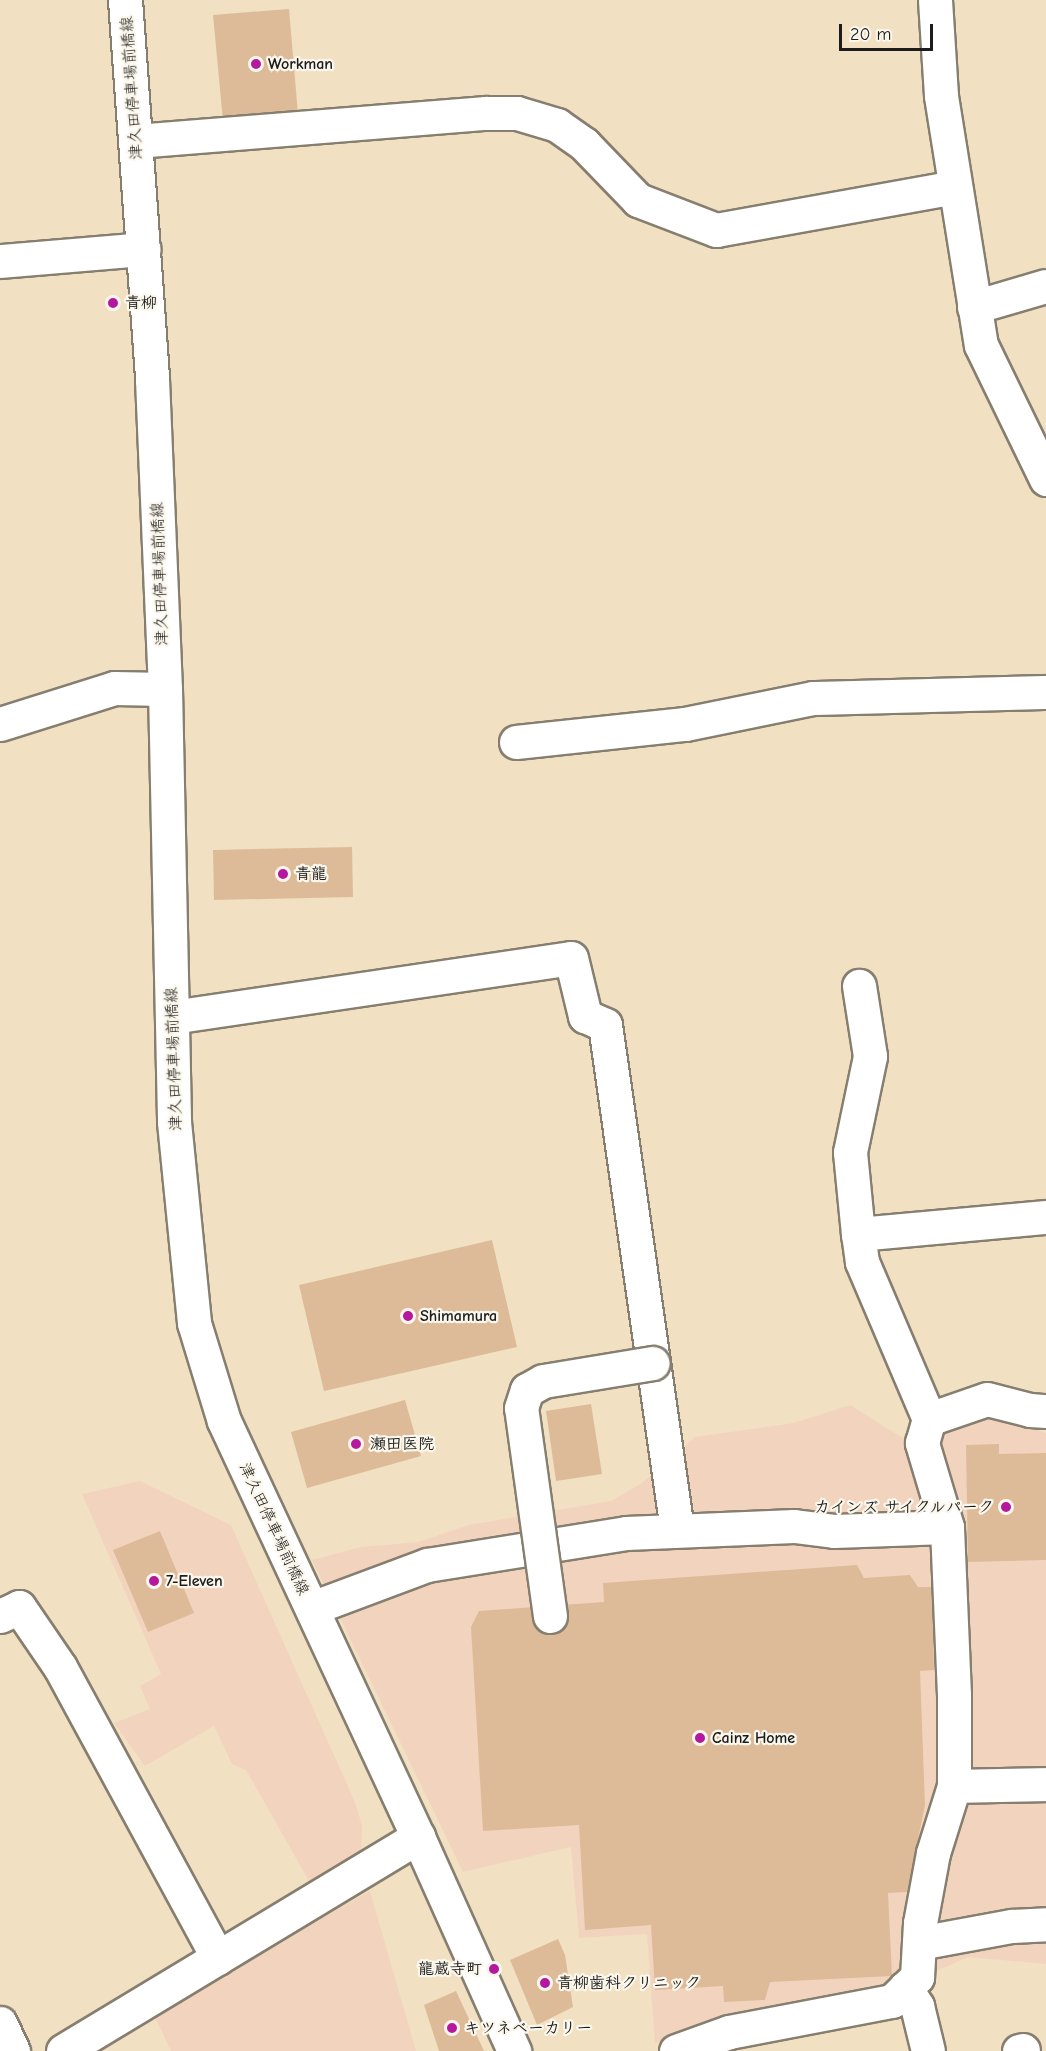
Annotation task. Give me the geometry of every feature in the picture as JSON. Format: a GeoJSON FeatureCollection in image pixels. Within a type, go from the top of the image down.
{"type":"FeatureCollection","features":[{"type":"Feature","properties":{"kind":"street","name":"津久田停車場前橋線"},"geometry":{"type":"LineString","coordinates":[[125,0],[152,379],[165,689],[174,1122],[194,1323],[224,1421],[418,1837],[514,2051]]}},
{"type":"Feature","properties":{"kind":"street"},"geometry":{"type":"LineString","coordinates":[[944,2],[941,96],[981,345],[1046,479]]}},
{"type":"Feature","properties":{"kind":"street"},"geometry":{"type":"LineString","coordinates":[[135,141],[517,112],[557,125],[584,144],[638,200],[676,217],[716,230],[955,187]]}},
{"type":"Feature","properties":{"kind":"street"},"geometry":{"type":"LineString","coordinates":[[0,261],[143,249]]}},
{"type":"Feature","properties":{"kind":"street"},"geometry":{"type":"LineString","coordinates":[[974,307],[1046,286]]}},
{"type":"Feature","properties":{"kind":"street"},"geometry":{"type":"LineString","coordinates":[[0,724],[114,688],[165,689]]}},
{"type":"Feature","properties":{"kind":"street"},"geometry":{"type":"LineString","coordinates":[[516,742],[685,724],[813,698],[1046,692]]}},
{"type":"Feature","properties":{"kind":"street"},"geometry":{"type":"LineString","coordinates":[[172,1017],[571,958],[585,1016],[604,1026],[677,1530]]}},
{"type":"Feature","properties":{"kind":"street"},"geometry":{"type":"LineString","coordinates":[[676,2051],[729,2032],[892,2001],[905,1989],[917,1977],[919,1943],[933,1853],[954,1786],[954,1695],[947,1527],[922,1443],[929,1419],[862,1262],[858,1234],[850,1152],[870,1056],[859,986]]}},
{"type":"Feature","properties":{"kind":"street"},"geometry":{"type":"LineString","coordinates":[[858,1234],[1046,1217]]}},
{"type":"Feature","properties":{"kind":"street"},"geometry":{"type":"LineString","coordinates":[[550,1616],[521,1408],[527,1390],[543,1381],[653,1364]]}},
{"type":"Feature","properties":{"kind":"street"},"geometry":{"type":"LineString","coordinates":[[929,1419],[987,1399],[1030,1410],[1046,1411]]}},
{"type":"Feature","properties":{"kind":"street"},"geometry":{"type":"LineString","coordinates":[[312,1608],[427,1564],[626,1533],[794,1526],[834,1531],[947,1527]]}},
{"type":"Feature","properties":{"kind":"street"},"geometry":{"type":"LineString","coordinates":[[0,1616],[19,1607],[60,1667],[218,1958]]}},
{"type":"Feature","properties":{"kind":"street"},"geometry":{"type":"LineString","coordinates":[[954,1786],[1046,1784]]}},
{"type":"Feature","properties":{"kind":"street"},"geometry":{"type":"LineString","coordinates":[[63,2051],[418,1837]]}},
{"type":"Feature","properties":{"kind":"street"},"geometry":{"type":"LineString","coordinates":[[919,1943],[1012,1926],[1046,1924]]}},
{"type":"Feature","properties":{"kind":"street"},"geometry":{"type":"LineString","coordinates":[[905,1989],[917,2006],[928,2051]]}},
{"type":"Feature","properties":{"kind":"street"},"geometry":{"type":"LineString","coordinates":[[0,2024],[13,2051]]}},
{"type":"Feature","properties":{"kind":"shaded area","name":"Cainz Home"},"geometry":{"type":"Polygon","coordinates":[[[850,1405],[906,1440],[934,1541],[943,1769],[905,1978],[891,1988],[736,2016],[655,2043],[647,1934],[579,1938],[571,1847],[463,1872],[312,1560],[361,1547],[419,1542],[468,1525],[611,1501],[642,1483],[695,1437],[794,1423],[850,1405]]]}},
{"type":"Feature","properties":{"kind":"shaded area"},"geometry":{"type":"Polygon","coordinates":[[[989,1414],[1001,1416],[1046,1433],[1046,1964],[968,1957],[932,1973],[937,1872],[959,1805],[936,1442],[942,1432],[989,1414]]]}},
{"type":"Feature","properties":{"kind":"shaded area"},"geometry":{"type":"Polygon","coordinates":[[[140,1481],[231,1525],[354,1800],[362,1825],[361,1862],[314,1890],[246,1770],[232,1764],[214,1726],[145,1766],[114,1723],[150,1709],[140,1686],[161,1674],[82,1494],[140,1481]]]}},
{"type":"Feature","properties":{"kind":"shaded area"},"geometry":{"type":"Polygon","coordinates":[[[370,1891],[416,2051],[171,2051],[153,2013],[370,1891]]]}},
{"type":"Feature","properties":{"kind":"building","name":"Workman"},"geometry":{"type":"Polygon","coordinates":[[[289,9],[298,114],[223,121],[213,15],[289,9]]]}},
{"type":"Feature","properties":{"kind":"building","name":"青龍"},"geometry":{"type":"Polygon","coordinates":[[[352,847],[353,897],[214,900],[213,850],[352,847]]]}},
{"type":"Feature","properties":{"kind":"building","name":"Shimamura"},"geometry":{"type":"Polygon","coordinates":[[[492,1240],[517,1347],[324,1391],[299,1285],[492,1240]]]}},
{"type":"Feature","properties":{"kind":"building","name":"瀬田医院"},"geometry":{"type":"Polygon","coordinates":[[[405,1400],[421,1456],[307,1488],[291,1432],[405,1400]]]}},
{"type":"Feature","properties":{"kind":"building"},"geometry":{"type":"Polygon","coordinates":[[[591,1404],[602,1474],[556,1481],[546,1411],[591,1404]]]}},
{"type":"Feature","properties":{"kind":"building","name":"カインズ サイクルパーク"},"geometry":{"type":"Polygon","coordinates":[[[999,1444],[999,1454],[1046,1453],[1046,1560],[968,1562],[966,1445],[999,1444]]]}},
{"type":"Feature","properties":{"kind":"building","name":"7-Eleven"},"geometry":{"type":"Polygon","coordinates":[[[160,1531],[194,1613],[148,1632],[113,1550],[160,1531]]]}},
{"type":"Feature","properties":{"kind":"building","name":"Cainz Home"},"geometry":{"type":"Polygon","coordinates":[[[857,1565],[864,1578],[910,1575],[918,1587],[932,1587],[934,1670],[920,1671],[925,1805],[907,1892],[888,1893],[892,1976],[770,1982],[765,2000],[724,2002],[723,1986],[655,1990],[651,1925],[585,1930],[579,1825],[483,1831],[471,1627],[479,1611],[604,1602],[603,1583],[857,1565]]]}},
{"type":"Feature","properties":{"kind":"building","name":"青柳歯科クリニック"},"geometry":{"type":"Polygon","coordinates":[[[558,1939],[565,1955],[573,2007],[537,2025],[510,1960],[558,1939]]]}},
{"type":"Feature","properties":{"kind":"building","name":"キツネベーカリー"},"geometry":{"type":"Polygon","coordinates":[[[456,1991],[484,2051],[439,2051],[424,2005],[456,1991]]]}},
{"type":"Feature","properties":{"kind":"place","name":"Workman"},"geometry":{"type":"Point","coordinates":[256,64]}},
{"type":"Feature","properties":{"kind":"place","name":"青柳"},"geometry":{"type":"Point","coordinates":[113,303]}},
{"type":"Feature","properties":{"kind":"place","name":"青龍"},"geometry":{"type":"Point","coordinates":[283,874]}},
{"type":"Feature","properties":{"kind":"place","name":"Shimamura"},"geometry":{"type":"Point","coordinates":[408,1316]}},
{"type":"Feature","properties":{"kind":"place","name":"瀬田医院"},"geometry":{"type":"Point","coordinates":[356,1444]}},
{"type":"Feature","properties":{"kind":"place","name":"カインズ サイクルパーク"},"geometry":{"type":"Point","coordinates":[1006,1507]}},
{"type":"Feature","properties":{"kind":"place","name":"7-Eleven"},"geometry":{"type":"Point","coordinates":[154,1581]}},
{"type":"Feature","properties":{"kind":"place","name":"Cainz Home"},"geometry":{"type":"Point","coordinates":[700,1738]}},
{"type":"Feature","properties":{"kind":"place","name":"龍蔵寺町"},"geometry":{"type":"Point","coordinates":[494,1969]}},
{"type":"Feature","properties":{"kind":"place","name":"青柳歯科クリニック"},"geometry":{"type":"Point","coordinates":[545,1983]}},
{"type":"Feature","properties":{"kind":"place","name":"キツネベーカリー"},"geometry":{"type":"Point","coordinates":[452,2028]}}]}
